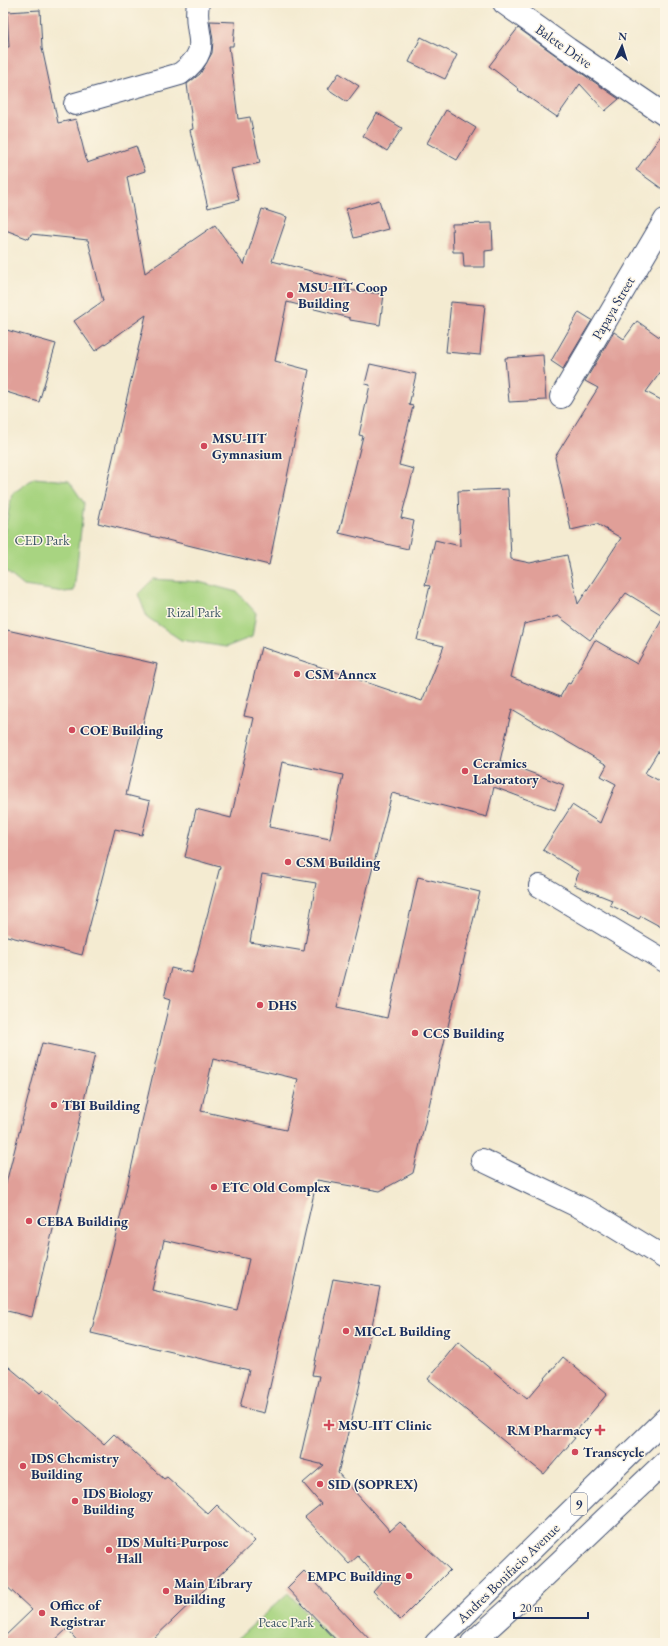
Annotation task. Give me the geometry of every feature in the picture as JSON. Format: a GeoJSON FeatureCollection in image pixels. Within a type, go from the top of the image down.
{"type":"FeatureCollection","features":[{"type":"Feature","properties":{"kind":"main road"},"geometry":{"type":"LineString","coordinates":[[75,104],[180,74],[198,58],[200,40],[196,11],[198,3]]}},
{"type":"Feature","properties":{"kind":"main road","name":"Balete Drive"},"geometry":{"type":"LineString","coordinates":[[504,3],[665,115]]}},
{"type":"Feature","properties":{"kind":"main road","name":"Papaya Street"},"geometry":{"type":"LineString","coordinates":[[561,397],[665,220]]}},
{"type":"Feature","properties":{"kind":"main road"},"geometry":{"type":"LineString","coordinates":[[540,886],[665,962]]}},
{"type":"Feature","properties":{"kind":"main road"},"geometry":{"type":"LineString","coordinates":[[482,1160],[590,1212],[665,1258]]}},
{"type":"Feature","properties":{"kind":"main road","name":"Andres Bonifacio Avenue"},"geometry":{"type":"LineString","coordinates":[[436,1643],[665,1419]]}},
{"type":"Feature","properties":{"kind":"main road","name":"Andres Bonifacio Avenue"},"geometry":{"type":"LineString","coordinates":[[472,1643],[665,1462]]}},
{"type":"Feature","properties":{"kind":"green space","name":"CED Park"},"geometry":{"type":"Polygon","coordinates":[[[34,478],[69,481],[84,503],[74,591],[64,592],[24,586],[3,569],[3,539],[12,494],[34,478]]]}},
{"type":"Feature","properties":{"kind":"green space","name":"Rizal Park"},"geometry":{"type":"Polygon","coordinates":[[[153,579],[199,582],[237,592],[256,613],[252,637],[226,647],[181,640],[147,617],[138,594],[153,579]]]}},
{"type":"Feature","properties":{"kind":"green space","name":"Peace Park"},"geometry":{"type":"Polygon","coordinates":[[[288,1593],[335,1643],[233,1643],[288,1593]]]}},
{"type":"Feature","properties":{"kind":"building"},"geometry":{"type":"Polygon","coordinates":[[[40,10],[42,48],[58,123],[76,119],[87,163],[136,146],[145,171],[127,177],[145,273],[215,225],[244,265],[262,209],[287,217],[272,261],[346,280],[346,290],[384,294],[380,325],[350,320],[350,318],[287,302],[275,361],[309,370],[269,565],[98,523],[146,315],[95,351],[74,321],[103,301],[88,240],[31,234],[29,239],[3,229],[3,47],[9,47],[7,12],[40,10]]]}},
{"type":"Feature","properties":{"kind":"building"},"geometry":{"type":"Polygon","coordinates":[[[210,21],[235,22],[233,46],[229,46],[238,119],[250,117],[260,163],[231,169],[239,200],[208,208],[190,130],[193,129],[187,84],[200,74],[212,53],[213,40],[210,21]]]}},
{"type":"Feature","properties":{"kind":"building"},"geometry":{"type":"Polygon","coordinates":[[[518,28],[619,99],[605,111],[580,84],[557,117],[518,90],[519,89],[489,66],[518,28]]]}},
{"type":"Feature","properties":{"kind":"building"},"geometry":{"type":"Polygon","coordinates":[[[421,37],[457,55],[445,79],[409,62],[421,37]]]}},
{"type":"Feature","properties":{"kind":"building"},"geometry":{"type":"Polygon","coordinates":[[[339,73],[359,86],[347,102],[328,89],[339,73]]]}},
{"type":"Feature","properties":{"kind":"building"},"geometry":{"type":"Polygon","coordinates":[[[446,110],[476,128],[457,160],[427,143],[446,110]]]}},
{"type":"Feature","properties":{"kind":"building"},"geometry":{"type":"Polygon","coordinates":[[[377,113],[402,128],[387,151],[363,136],[377,113]]]}},
{"type":"Feature","properties":{"kind":"building"},"geometry":{"type":"Polygon","coordinates":[[[665,130],[665,191],[636,170],[665,130]]]}},
{"type":"Feature","properties":{"kind":"building"},"geometry":{"type":"Polygon","coordinates":[[[379,200],[388,229],[354,238],[346,209],[379,200]]]}},
{"type":"Feature","properties":{"kind":"building"},"geometry":{"type":"Polygon","coordinates":[[[492,223],[493,250],[485,251],[485,267],[464,267],[463,252],[453,252],[452,224],[492,223]]]}},
{"type":"Feature","properties":{"kind":"building"},"geometry":{"type":"Polygon","coordinates":[[[451,302],[485,305],[480,355],[446,352],[451,302]]]}},
{"type":"Feature","properties":{"kind":"building"},"geometry":{"type":"Polygon","coordinates":[[[579,312],[592,320],[563,369],[551,361],[579,312]]]}},
{"type":"Feature","properties":{"kind":"building"},"geometry":{"type":"Polygon","coordinates":[[[637,321],[665,341],[665,366],[646,392],[665,402],[665,740],[645,773],[665,784],[665,929],[641,916],[639,919],[610,905],[612,900],[574,885],[579,872],[543,850],[572,805],[600,823],[616,784],[601,776],[607,765],[512,709],[500,761],[564,785],[555,810],[494,787],[487,817],[392,793],[337,1007],[387,1018],[418,877],[480,892],[413,1173],[380,1191],[317,1180],[264,1413],[240,1407],[249,1370],[91,1333],[117,1230],[170,1000],[164,998],[171,968],[192,973],[220,867],[185,857],[196,809],[231,818],[254,718],[244,716],[261,647],[422,701],[444,646],[417,640],[430,586],[425,585],[435,540],[460,546],[458,491],[508,489],[511,559],[530,563],[567,555],[578,604],[621,538],[597,524],[571,530],[555,457],[598,388],[585,381],[614,332],[624,339],[637,321]],[[626,593],[590,640],[558,616],[524,624],[511,677],[560,697],[568,683],[570,684],[595,640],[637,664],[664,616],[626,593]],[[282,762],[269,827],[330,839],[343,775],[282,762]],[[262,874],[250,942],[304,951],[316,883],[262,874]],[[213,1059],[201,1111],[286,1130],[298,1079],[213,1059]],[[164,1240],[152,1290],[237,1310],[249,1259],[164,1240]]]}},
{"type":"Feature","properties":{"kind":"building"},"geometry":{"type":"Polygon","coordinates":[[[3,329],[56,344],[39,402],[3,391],[3,329]]]}},
{"type":"Feature","properties":{"kind":"building"},"geometry":{"type":"Polygon","coordinates":[[[543,355],[546,400],[509,402],[505,358],[543,355]]]}},
{"type":"Feature","properties":{"kind":"building"},"geometry":{"type":"Polygon","coordinates":[[[370,364],[416,374],[409,405],[413,406],[399,465],[414,469],[401,518],[414,521],[408,549],[339,533],[363,436],[359,435],[370,385],[365,384],[370,364]]]}},
{"type":"Feature","properties":{"kind":"building","name":"COE Building"},"geometry":{"type":"Polygon","coordinates":[[[7,630],[157,664],[126,795],[150,801],[142,835],[115,829],[82,955],[3,935],[3,647],[7,630]]]}},
{"type":"Feature","properties":{"kind":"building"},"geometry":{"type":"Polygon","coordinates":[[[42,1043],[95,1054],[32,1317],[3,1310],[3,1195],[42,1043]]]}},
{"type":"Feature","properties":{"kind":"building"},"geometry":{"type":"Polygon","coordinates":[[[333,1279],[380,1287],[359,1388],[338,1473],[390,1531],[400,1522],[450,1570],[400,1620],[373,1591],[381,1582],[358,1556],[349,1564],[305,1517],[321,1504],[303,1483],[324,1465],[300,1459],[319,1376],[312,1375],[333,1279]]]}},
{"type":"Feature","properties":{"kind":"building"},"geometry":{"type":"Polygon","coordinates":[[[458,1342],[527,1399],[563,1357],[607,1394],[572,1436],[575,1438],[544,1474],[428,1379],[458,1342]]]}},
{"type":"Feature","properties":{"kind":"building"},"geometry":{"type":"Polygon","coordinates":[[[3,1362],[40,1393],[43,1390],[104,1444],[114,1434],[164,1479],[167,1477],[208,1514],[217,1505],[255,1541],[149,1643],[79,1643],[67,1629],[52,1643],[3,1643],[3,1638],[32,1610],[3,1583],[3,1362]]]}},
{"type":"Feature","properties":{"kind":"building"},"geometry":{"type":"Polygon","coordinates":[[[304,1571],[373,1643],[339,1643],[287,1588],[304,1571]]]}},
{"type":"Feature","properties":{"kind":"place","name":"MSU-IIT Coop Building"},"geometry":{"type":"Point","coordinates":[290,295]}},
{"type":"Feature","properties":{"kind":"place","name":"MSU-IIT Gymnasium"},"geometry":{"type":"Point","coordinates":[204,446]}},
{"type":"Feature","properties":{"kind":"place","name":"CSM Annex"},"geometry":{"type":"Point","coordinates":[297,674]}},
{"type":"Feature","properties":{"kind":"place","name":"COE Building"},"geometry":{"type":"Point","coordinates":[72,730]}},
{"type":"Feature","properties":{"kind":"place","name":"Ceramics Laboratory"},"geometry":{"type":"Point","coordinates":[465,771]}},
{"type":"Feature","properties":{"kind":"place","name":"CSM Building"},"geometry":{"type":"Point","coordinates":[288,862]}},
{"type":"Feature","properties":{"kind":"place","name":"DHS"},"geometry":{"type":"Point","coordinates":[260,1005]}},
{"type":"Feature","properties":{"kind":"place","name":"CCS Building"},"geometry":{"type":"Point","coordinates":[415,1033]}},
{"type":"Feature","properties":{"kind":"place","name":"TBI Building"},"geometry":{"type":"Point","coordinates":[54,1105]}},
{"type":"Feature","properties":{"kind":"place","name":"ETC Old Complex"},"geometry":{"type":"Point","coordinates":[214,1187]}},
{"type":"Feature","properties":{"kind":"place","name":"CEBA Building"},"geometry":{"type":"Point","coordinates":[29,1221]}},
{"type":"Feature","properties":{"kind":"place","name":"MICeL Building"},"geometry":{"type":"Point","coordinates":[346,1331]}},
{"type":"Feature","properties":{"kind":"place","name":"MSU-IIT Clinic"},"geometry":{"type":"Point","coordinates":[329,1425]}},
{"type":"Feature","properties":{"kind":"place","name":"RM Pharmacy"},"geometry":{"type":"Point","coordinates":[600,1430]}},
{"type":"Feature","properties":{"kind":"place","name":"Transcycle"},"geometry":{"type":"Point","coordinates":[575,1452]}},
{"type":"Feature","properties":{"kind":"place","name":"IDS Chemistry Building"},"geometry":{"type":"Point","coordinates":[23,1466]}},
{"type":"Feature","properties":{"kind":"place","name":"SID (SOPREX)"},"geometry":{"type":"Point","coordinates":[320,1484]}},
{"type":"Feature","properties":{"kind":"place","name":"IDS Biology Building"},"geometry":{"type":"Point","coordinates":[75,1501]}},
{"type":"Feature","properties":{"kind":"place","name":"IDS Multi-Purpose Hall"},"geometry":{"type":"Point","coordinates":[109,1550]}},
{"type":"Feature","properties":{"kind":"place","name":"EMPC Building"},"geometry":{"type":"Point","coordinates":[409,1576]}},
{"type":"Feature","properties":{"kind":"place","name":"Main Library Building"},"geometry":{"type":"Point","coordinates":[166,1591]}},
{"type":"Feature","properties":{"kind":"place","name":"Office of Registrar"},"geometry":{"type":"Point","coordinates":[42,1613]}}]}
